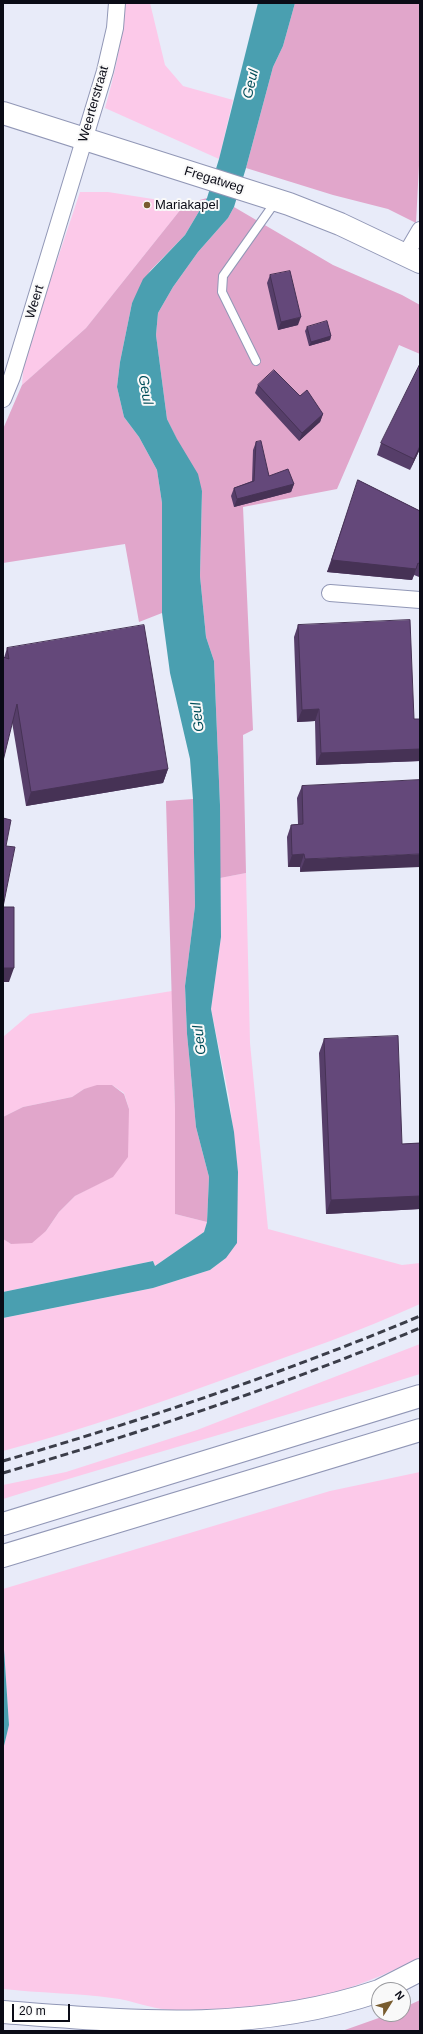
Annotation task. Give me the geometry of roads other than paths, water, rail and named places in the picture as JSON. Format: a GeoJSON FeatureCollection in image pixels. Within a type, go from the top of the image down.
{"type":"FeatureCollection","features":[{"type":"Feature","properties":{"kind":"main road","name":"Fregatweg"},"geometry":{"type":"LineString","coordinates":[[3,113],[84,140],[277,200],[340,224],[413,258]]}},
{"type":"Feature","properties":{"kind":"main road"},"geometry":{"type":"LineString","coordinates":[[3,1524],[420,1396]]}},
{"type":"Feature","properties":{"kind":"main road"},"geometry":{"type":"LineString","coordinates":[[3,1556],[420,1430]]}},
{"type":"Feature","properties":{"kind":"main road"},"geometry":{"type":"LineString","coordinates":[[388,1440],[420,1438]]}},
{"type":"Feature","properties":{"kind":"main road"},"geometry":{"type":"LineString","coordinates":[[396,1982],[420,1970]]}},
{"type":"Feature","properties":{"kind":"main road"},"geometry":{"type":"LineString","coordinates":[[3,2012],[172,2025],[209,2024],[244,2022],[293,2015],[324,2008],[371,1993]]}},
{"type":"Feature","properties":{"kind":"street","name":"Weerterstraat"},"geometry":{"type":"LineString","coordinates":[[65,204],[110,47],[117,3]]}},
{"type":"Feature","properties":{"kind":"street","name":"Weert"},"geometry":{"type":"LineString","coordinates":[[3,399],[12,377],[65,204]]}},
{"type":"Feature","properties":{"kind":"street"},"geometry":{"type":"LineString","coordinates":[[413,258],[420,230]]}},
{"type":"Feature","properties":{"kind":"street"},"geometry":{"type":"LineString","coordinates":[[330,593],[420,600]]}},
{"type":"Feature","properties":{"kind":"lane"},"geometry":{"type":"LineString","coordinates":[[256,361],[222,292],[223,276],[277,200]]}},
{"type":"Feature","properties":{"kind":"water","name":"Geul"},"geometry":{"type":"Polygon","coordinates":[[[258,3],[295,3],[283,46],[273,67],[234,207],[228,218],[198,252],[173,287],[158,313],[156,335],[167,419],[198,474],[202,491],[200,576],[206,637],[214,661],[220,805],[221,937],[211,1009],[234,1132],[238,1172],[237,1243],[226,1258],[210,1270],[153,1288],[3,1318],[3,1292],[153,1261],[155,1266],[204,1232],[207,1222],[209,1177],[196,1127],[187,1034],[185,986],[195,906],[193,799],[190,759],[170,673],[162,613],[162,503],[157,470],[139,437],[124,417],[117,387],[120,362],[132,303],[143,279],[185,235],[207,198],[219,159],[258,3]]]}},
{"type":"Feature","properties":{"kind":"water"},"geometry":{"type":"Polygon","coordinates":[[[3,1634],[9,1725],[3,1750],[3,1634]]]}},
{"type":"Feature","properties":{"kind":"railway"},"geometry":{"type":"LineString","coordinates":[[3,1461],[109,1429],[265,1376],[420,1316]]}},
{"type":"Feature","properties":{"kind":"railway"},"geometry":{"type":"LineString","coordinates":[[3,1473],[109,1441],[265,1388],[420,1328]]}},
{"type":"Feature","properties":{"kind":"place","name":"Mariakapel"},"geometry":{"type":"Point","coordinates":[147,205]}}]}
